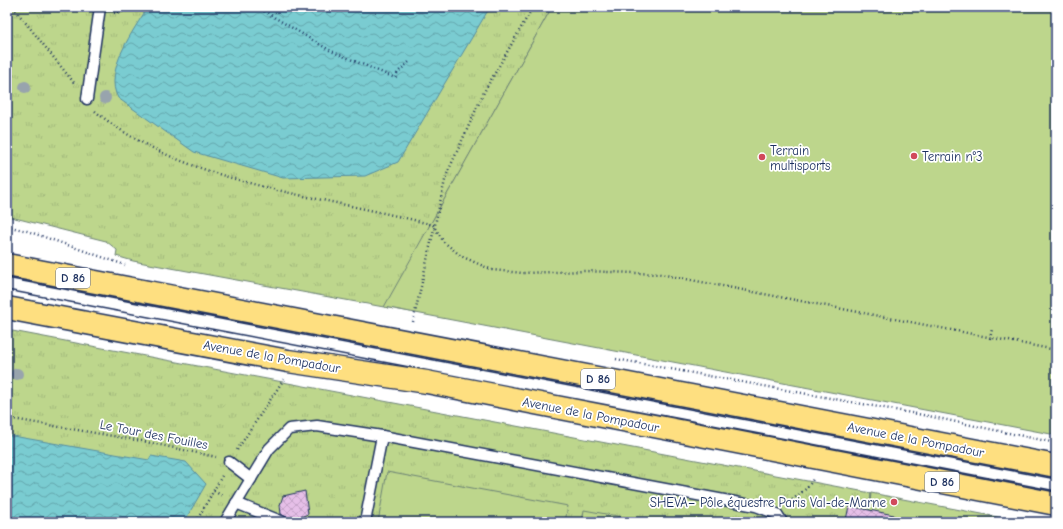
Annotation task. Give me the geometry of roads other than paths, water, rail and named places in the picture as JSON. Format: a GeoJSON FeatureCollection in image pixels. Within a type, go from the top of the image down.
{"type":"FeatureCollection","features":[{"type":"Feature","properties":{"kind":"main road","name":"D 86"},"geometry":{"type":"LineString","coordinates":[[7,265],[136,300]]}},
{"type":"Feature","properties":{"kind":"main road","name":"Avenue de la Pompadour"},"geometry":{"type":"LineString","coordinates":[[136,300],[1056,466]]}},
{"type":"Feature","properties":{"kind":"main road","name":"Avenue de la Pompadour"},"geometry":{"type":"LineString","coordinates":[[7,308],[288,361],[427,382],[1056,504]]}},
{"type":"Feature","properties":{"kind":"lane"},"geometry":{"type":"LineString","coordinates":[[87,99],[100,8]]}},
{"type":"Feature","properties":{"kind":"lane"},"geometry":{"type":"LineString","coordinates":[[7,284],[136,300]]}},
{"type":"Feature","properties":{"kind":"lane","name":"Avenue de la Pompadour"},"geometry":{"type":"LineString","coordinates":[[136,300],[1056,485]]}},
{"type":"Feature","properties":{"kind":"lane"},"geometry":{"type":"LineString","coordinates":[[224,522],[270,449],[289,429],[317,426],[382,436],[756,506],[779,518]]}},
{"type":"Feature","properties":{"kind":"lane"},"geometry":{"type":"LineString","coordinates":[[365,522],[382,436]]}},
{"type":"Feature","properties":{"kind":"lane"},"geometry":{"type":"LineString","coordinates":[[229,462],[251,479]]}},
{"type":"Feature","properties":{"kind":"lane"},"geometry":{"type":"LineString","coordinates":[[236,503],[283,522]]}},
{"type":"Feature","properties":{"kind":"water"},"geometry":{"type":"Polygon","coordinates":[[[148,7],[490,7],[398,162],[365,176],[283,178],[194,152],[118,98],[114,88],[114,76],[117,64],[128,39],[148,7]]]}},
{"type":"Feature","properties":{"kind":"water"},"geometry":{"type":"Polygon","coordinates":[[[7,435],[149,460],[151,456],[186,462],[206,484],[184,522],[7,522],[7,435]]]}},
{"type":"Feature","properties":{"kind":"place","name":"Terrain n°3"},"geometry":{"type":"Point","coordinates":[914,156]}},
{"type":"Feature","properties":{"kind":"place","name":"Terrain multisports"},"geometry":{"type":"Point","coordinates":[762,157]}},
{"type":"Feature","properties":{"kind":"place","name":"SHEVA– Pôle équestre Paris Val-de-Marne"},"geometry":{"type":"Point","coordinates":[894,502]}}]}
